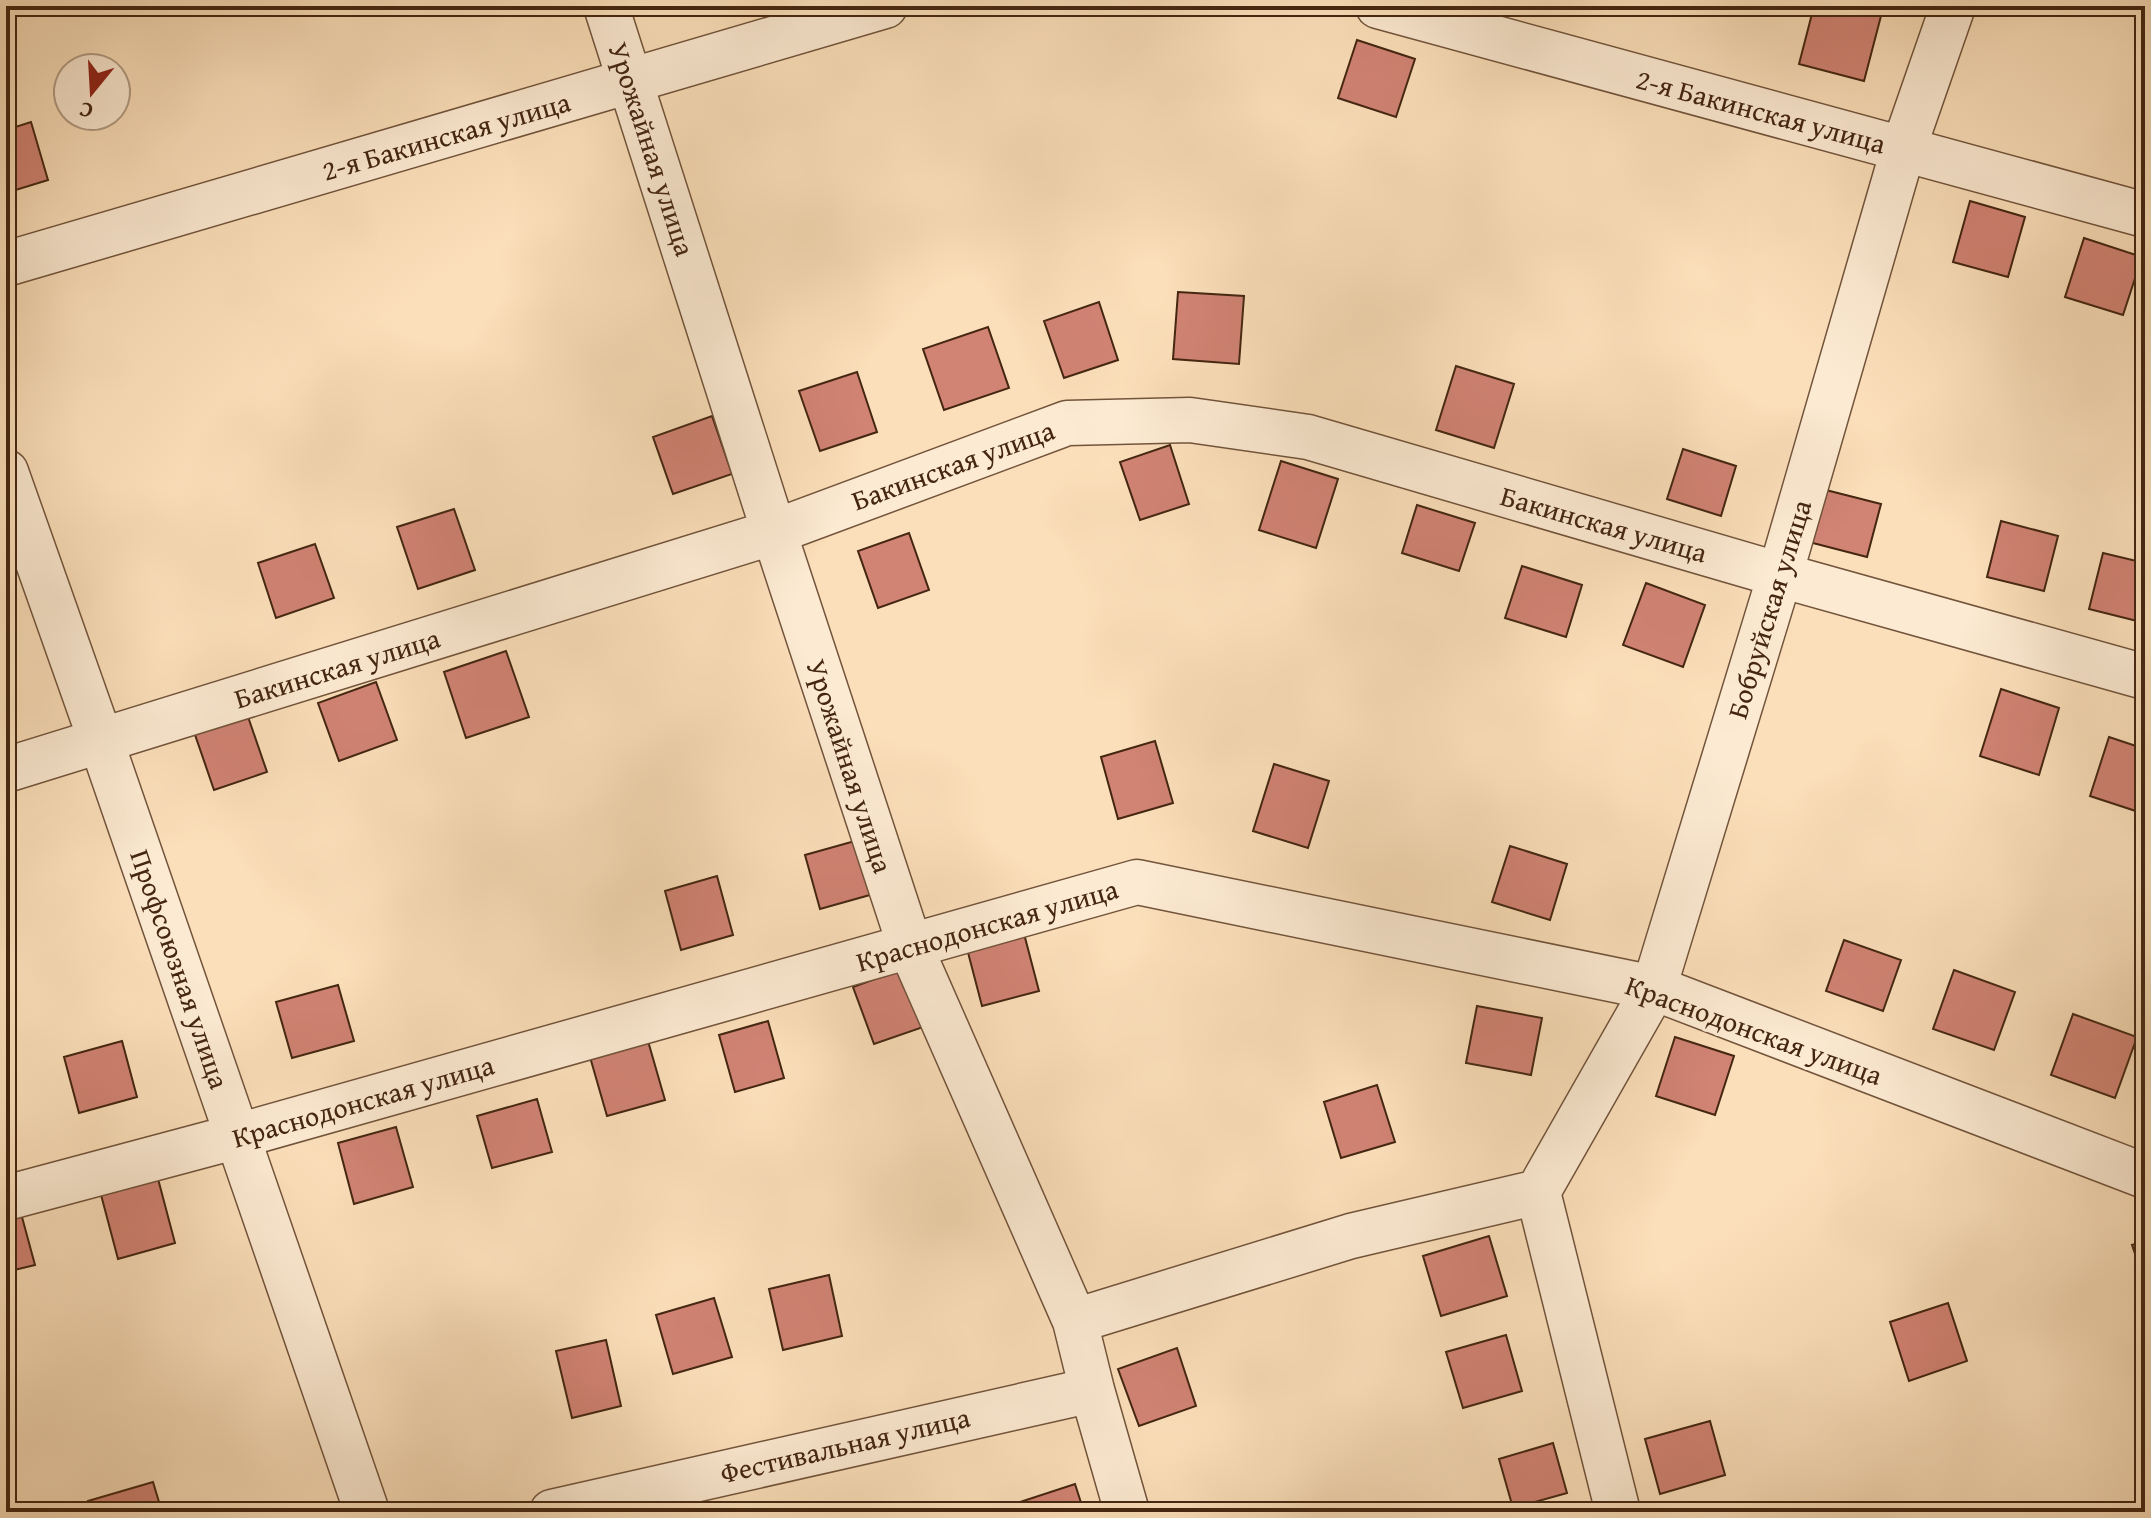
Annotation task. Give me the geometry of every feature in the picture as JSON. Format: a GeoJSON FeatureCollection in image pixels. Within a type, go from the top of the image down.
{"type":"FeatureCollection","features":[{"type":"Feature","properties":{"kind":"street","name":"Урожайная улица"},"geometry":{"type":"LineString","coordinates":[[606,6],[910,946],[1075,1321],[1127,1512]]}},
{"type":"Feature","properties":{"kind":"street","name":"2-я Бакинская улица"},"geometry":{"type":"LineString","coordinates":[[6,264],[885,6]]}},
{"type":"Feature","properties":{"kind":"street","name":"2-я Бакинская улица"},"geometry":{"type":"LineString","coordinates":[[1378,6],[2145,215]]}},
{"type":"Feature","properties":{"kind":"street","name":"Бобруйская улица"},"geometry":{"type":"LineString","coordinates":[[1538,1192],[1654,988],[1780,575],[1903,150],[1953,6]]}},
{"type":"Feature","properties":{"kind":"street","name":"Бакинская улица"},"geometry":{"type":"LineString","coordinates":[[6,770],[774,532],[1067,423],[1190,420],[1308,437],[1780,575],[2145,677]]}},
{"type":"Feature","properties":{"kind":"street","name":"Профсоюзная улица"},"geometry":{"type":"LineString","coordinates":[[6,472],[367,1512]]}},
{"type":"Feature","properties":{"kind":"street","name":"Краснодонская улица"},"geometry":{"type":"LineString","coordinates":[[6,1198],[238,1136],[1137,882],[1654,988],[2145,1176]]}},
{"type":"Feature","properties":{"kind":"street"},"geometry":{"type":"LineString","coordinates":[[1075,1321],[1351,1236],[1538,1192],[1618,1512]]}},
{"type":"Feature","properties":{"kind":"street","name":"Фестивальная улица"},"geometry":{"type":"LineString","coordinates":[[552,1512],[1092,1390]]}},
{"type":"Feature","properties":{"kind":"building"},"geometry":{"type":"Polygon","coordinates":[[[1814,6],[1842,6],[1881,16],[1864,81],[1799,64],[1814,6]]]}},
{"type":"Feature","properties":{"kind":"building"},"geometry":{"type":"Polygon","coordinates":[[[1357,40],[1415,59],[1396,117],[1338,98],[1357,40]]]}},
{"type":"Feature","properties":{"kind":"building"},"geometry":{"type":"Polygon","coordinates":[[[31,122],[48,180],[6,193],[6,130],[31,122]]]}},
{"type":"Feature","properties":{"kind":"building"},"geometry":{"type":"Polygon","coordinates":[[[1970,201],[2025,217],[2008,277],[1953,262],[1970,201]]]}},
{"type":"Feature","properties":{"kind":"building"},"geometry":{"type":"Polygon","coordinates":[[[2084,238],[2142,257],[2123,315],[2065,297],[2084,238]]]}},
{"type":"Feature","properties":{"kind":"building"},"geometry":{"type":"Polygon","coordinates":[[[1178,292],[1244,296],[1239,364],[1173,359],[1178,292]]]}},
{"type":"Feature","properties":{"kind":"building"},"geometry":{"type":"Polygon","coordinates":[[[1099,302],[1118,360],[1064,378],[1044,321],[1099,302]]]}},
{"type":"Feature","properties":{"kind":"building"},"geometry":{"type":"Polygon","coordinates":[[[988,327],[1009,388],[944,410],[923,349],[988,327]]]}},
{"type":"Feature","properties":{"kind":"building"},"geometry":{"type":"Polygon","coordinates":[[[1456,366],[1514,384],[1494,448],[1436,430],[1456,366]]]}},
{"type":"Feature","properties":{"kind":"building"},"geometry":{"type":"Polygon","coordinates":[[[857,372],[877,432],[820,451],[799,391],[857,372]]]}},
{"type":"Feature","properties":{"kind":"building"},"geometry":{"type":"Polygon","coordinates":[[[712,416],[732,474],[673,494],[653,437],[712,416]]]}},
{"type":"Feature","properties":{"kind":"building"},"geometry":{"type":"Polygon","coordinates":[[[1170,445],[1189,504],[1140,520],[1120,462],[1170,445]]]}},
{"type":"Feature","properties":{"kind":"building"},"geometry":{"type":"Polygon","coordinates":[[[1683,449],[1736,466],[1721,516],[1667,499],[1683,449]]]}},
{"type":"Feature","properties":{"kind":"building"},"geometry":{"type":"Polygon","coordinates":[[[1281,461],[1338,479],[1316,548],[1259,530],[1281,461]]]}},
{"type":"Feature","properties":{"kind":"building"},"geometry":{"type":"Polygon","coordinates":[[[1822,489],[1881,504],[1867,557],[1809,542],[1822,489]]]}},
{"type":"Feature","properties":{"kind":"building"},"geometry":{"type":"Polygon","coordinates":[[[1417,505],[1475,523],[1459,571],[1402,553],[1417,505]]]}},
{"type":"Feature","properties":{"kind":"building"},"geometry":{"type":"Polygon","coordinates":[[[454,509],[475,570],[418,589],[397,527],[454,509]]]}},
{"type":"Feature","properties":{"kind":"building"},"geometry":{"type":"Polygon","coordinates":[[[2001,521],[2058,536],[2044,591],[1987,577],[2001,521]]]}},
{"type":"Feature","properties":{"kind":"building"},"geometry":{"type":"Polygon","coordinates":[[[909,533],[929,590],[878,608],[858,551],[909,533]]]}},
{"type":"Feature","properties":{"kind":"building"},"geometry":{"type":"Polygon","coordinates":[[[315,544],[334,598],[276,618],[258,563],[315,544]]]}},
{"type":"Feature","properties":{"kind":"building"},"geometry":{"type":"Polygon","coordinates":[[[2103,553],[2145,563],[2145,623],[2089,609],[2103,553]]]}},
{"type":"Feature","properties":{"kind":"building"},"geometry":{"type":"Polygon","coordinates":[[[1522,566],[1582,585],[1566,637],[1505,618],[1522,566]]]}},
{"type":"Feature","properties":{"kind":"building"},"geometry":{"type":"Polygon","coordinates":[[[1646,583],[1705,605],[1683,667],[1623,645],[1646,583]]]}},
{"type":"Feature","properties":{"kind":"building"},"geometry":{"type":"Polygon","coordinates":[[[506,651],[529,717],[466,738],[444,672],[506,651]]]}},
{"type":"Feature","properties":{"kind":"building"},"geometry":{"type":"Polygon","coordinates":[[[376,682],[397,740],[339,761],[318,703],[376,682]]]}},
{"type":"Feature","properties":{"kind":"building"},"geometry":{"type":"Polygon","coordinates":[[[2001,689],[2059,708],[2039,775],[1980,756],[2001,689]]]}},
{"type":"Feature","properties":{"kind":"building"},"geometry":{"type":"Polygon","coordinates":[[[244,705],[267,772],[214,790],[191,723],[244,705]]]}},
{"type":"Feature","properties":{"kind":"building"},"geometry":{"type":"Polygon","coordinates":[[[2109,737],[2145,749],[2145,814],[2090,796],[2109,737]]]}},
{"type":"Feature","properties":{"kind":"building"},"geometry":{"type":"Polygon","coordinates":[[[1155,741],[1173,803],[1118,819],[1101,757],[1155,741]]]}},
{"type":"Feature","properties":{"kind":"building"},"geometry":{"type":"Polygon","coordinates":[[[1274,764],[1329,781],[1308,848],[1253,831],[1274,764]]]}},
{"type":"Feature","properties":{"kind":"building"},"geometry":{"type":"Polygon","coordinates":[[[862,839],[877,893],[820,909],[805,855],[862,839]]]}},
{"type":"Feature","properties":{"kind":"building"},"geometry":{"type":"Polygon","coordinates":[[[1510,846],[1567,864],[1550,920],[1492,902],[1510,846]]]}},
{"type":"Feature","properties":{"kind":"building"},"geometry":{"type":"Polygon","coordinates":[[[717,876],[733,935],[681,950],[665,891],[717,876]]]}},
{"type":"Feature","properties":{"kind":"building"},"geometry":{"type":"Polygon","coordinates":[[[1022,926],[1039,991],[982,1006],[965,941],[1022,926]]]}},
{"type":"Feature","properties":{"kind":"building"},"geometry":{"type":"Polygon","coordinates":[[[1844,940],[1901,960],[1883,1011],[1826,991],[1844,940]]]}},
{"type":"Feature","properties":{"kind":"building"},"geometry":{"type":"Polygon","coordinates":[[[911,966],[932,1024],[874,1044],[853,987],[911,966]]]}},
{"type":"Feature","properties":{"kind":"building"},"geometry":{"type":"Polygon","coordinates":[[[1954,970],[2015,992],[1994,1050],[1933,1029],[1954,970]]]}},
{"type":"Feature","properties":{"kind":"building"},"geometry":{"type":"Polygon","coordinates":[[[338,985],[354,1041],[292,1058],[276,1002],[338,985]]]}},
{"type":"Feature","properties":{"kind":"building"},"geometry":{"type":"Polygon","coordinates":[[[1477,1006],[1542,1018],[1531,1075],[1466,1063],[1477,1006]]]}},
{"type":"Feature","properties":{"kind":"building"},"geometry":{"type":"Polygon","coordinates":[[[2073,1014],[2137,1037],[2115,1098],[2051,1075],[2073,1014]]]}},
{"type":"Feature","properties":{"kind":"building"},"geometry":{"type":"Polygon","coordinates":[[[768,1021],[784,1078],[735,1092],[719,1035],[768,1021]]]}},
{"type":"Feature","properties":{"kind":"building"},"geometry":{"type":"Polygon","coordinates":[[[1675,1037],[1734,1056],[1715,1115],[1656,1096],[1675,1037]]]}},
{"type":"Feature","properties":{"kind":"building"},"geometry":{"type":"Polygon","coordinates":[[[122,1041],[137,1097],[79,1113],[64,1057],[122,1041]]]}},
{"type":"Feature","properties":{"kind":"building"},"geometry":{"type":"Polygon","coordinates":[[[648,1041],[665,1100],[607,1116],[590,1057],[648,1041]]]}},
{"type":"Feature","properties":{"kind":"building"},"geometry":{"type":"Polygon","coordinates":[[[1377,1085],[1395,1142],[1341,1158],[1324,1102],[1377,1085]]]}},
{"type":"Feature","properties":{"kind":"building"},"geometry":{"type":"Polygon","coordinates":[[[537,1099],[552,1152],[492,1168],[477,1116],[537,1099]]]}},
{"type":"Feature","properties":{"kind":"building"},"geometry":{"type":"Polygon","coordinates":[[[396,1127],[413,1187],[354,1204],[338,1143],[396,1127]]]}},
{"type":"Feature","properties":{"kind":"building"},"geometry":{"type":"Polygon","coordinates":[[[157,1175],[175,1243],[118,1259],[100,1191],[157,1175]]]}},
{"type":"Feature","properties":{"kind":"building"},"geometry":{"type":"Polygon","coordinates":[[[19,1206],[35,1265],[6,1272],[6,1209],[19,1206]]]}},
{"type":"Feature","properties":{"kind":"building"},"geometry":{"type":"Polygon","coordinates":[[[1489,1236],[1507,1296],[1441,1316],[1423,1256],[1489,1236]]]}},
{"type":"Feature","properties":{"kind":"building"},"geometry":{"type":"Polygon","coordinates":[[[2145,1241],[2145,1283],[2132,1245],[2145,1241]]]}},
{"type":"Feature","properties":{"kind":"building"},"geometry":{"type":"Polygon","coordinates":[[[829,1275],[842,1336],[783,1350],[769,1289],[829,1275]]]}},
{"type":"Feature","properties":{"kind":"building"},"geometry":{"type":"Polygon","coordinates":[[[714,1298],[732,1357],[673,1374],[656,1315],[714,1298]]]}},
{"type":"Feature","properties":{"kind":"building"},"geometry":{"type":"Polygon","coordinates":[[[1948,1303],[1967,1361],[1909,1381],[1890,1322],[1948,1303]]]}},
{"type":"Feature","properties":{"kind":"building"},"geometry":{"type":"Polygon","coordinates":[[[1506,1335],[1522,1391],[1463,1408],[1446,1352],[1506,1335]]]}},
{"type":"Feature","properties":{"kind":"building"},"geometry":{"type":"Polygon","coordinates":[[[606,1340],[621,1406],[572,1418],[556,1351],[606,1340]]]}},
{"type":"Feature","properties":{"kind":"building"},"geometry":{"type":"Polygon","coordinates":[[[1177,1348],[1196,1406],[1139,1426],[1118,1369],[1177,1348]]]}},
{"type":"Feature","properties":{"kind":"building"},"geometry":{"type":"Polygon","coordinates":[[[1710,1421],[1725,1475],[1660,1494],[1645,1439],[1710,1421]]]}},
{"type":"Feature","properties":{"kind":"building"},"geometry":{"type":"Polygon","coordinates":[[[1553,1443],[1567,1493],[1513,1508],[1499,1459],[1553,1443]]]}},
{"type":"Feature","properties":{"kind":"building"},"geometry":{"type":"Polygon","coordinates":[[[153,1482],[162,1512],[91,1512],[88,1501],[153,1482]]]}},
{"type":"Feature","properties":{"kind":"building"},"geometry":{"type":"Polygon","coordinates":[[[1075,1484],[1084,1512],[1020,1512],[1017,1503],[1075,1484]]]}},
{"type":"Feature","properties":{"kind":"building"},"geometry":{"type":"Polygon","coordinates":[[[22,1503],[25,1512],[6,1512],[6,1508],[22,1503]]]}}]}
